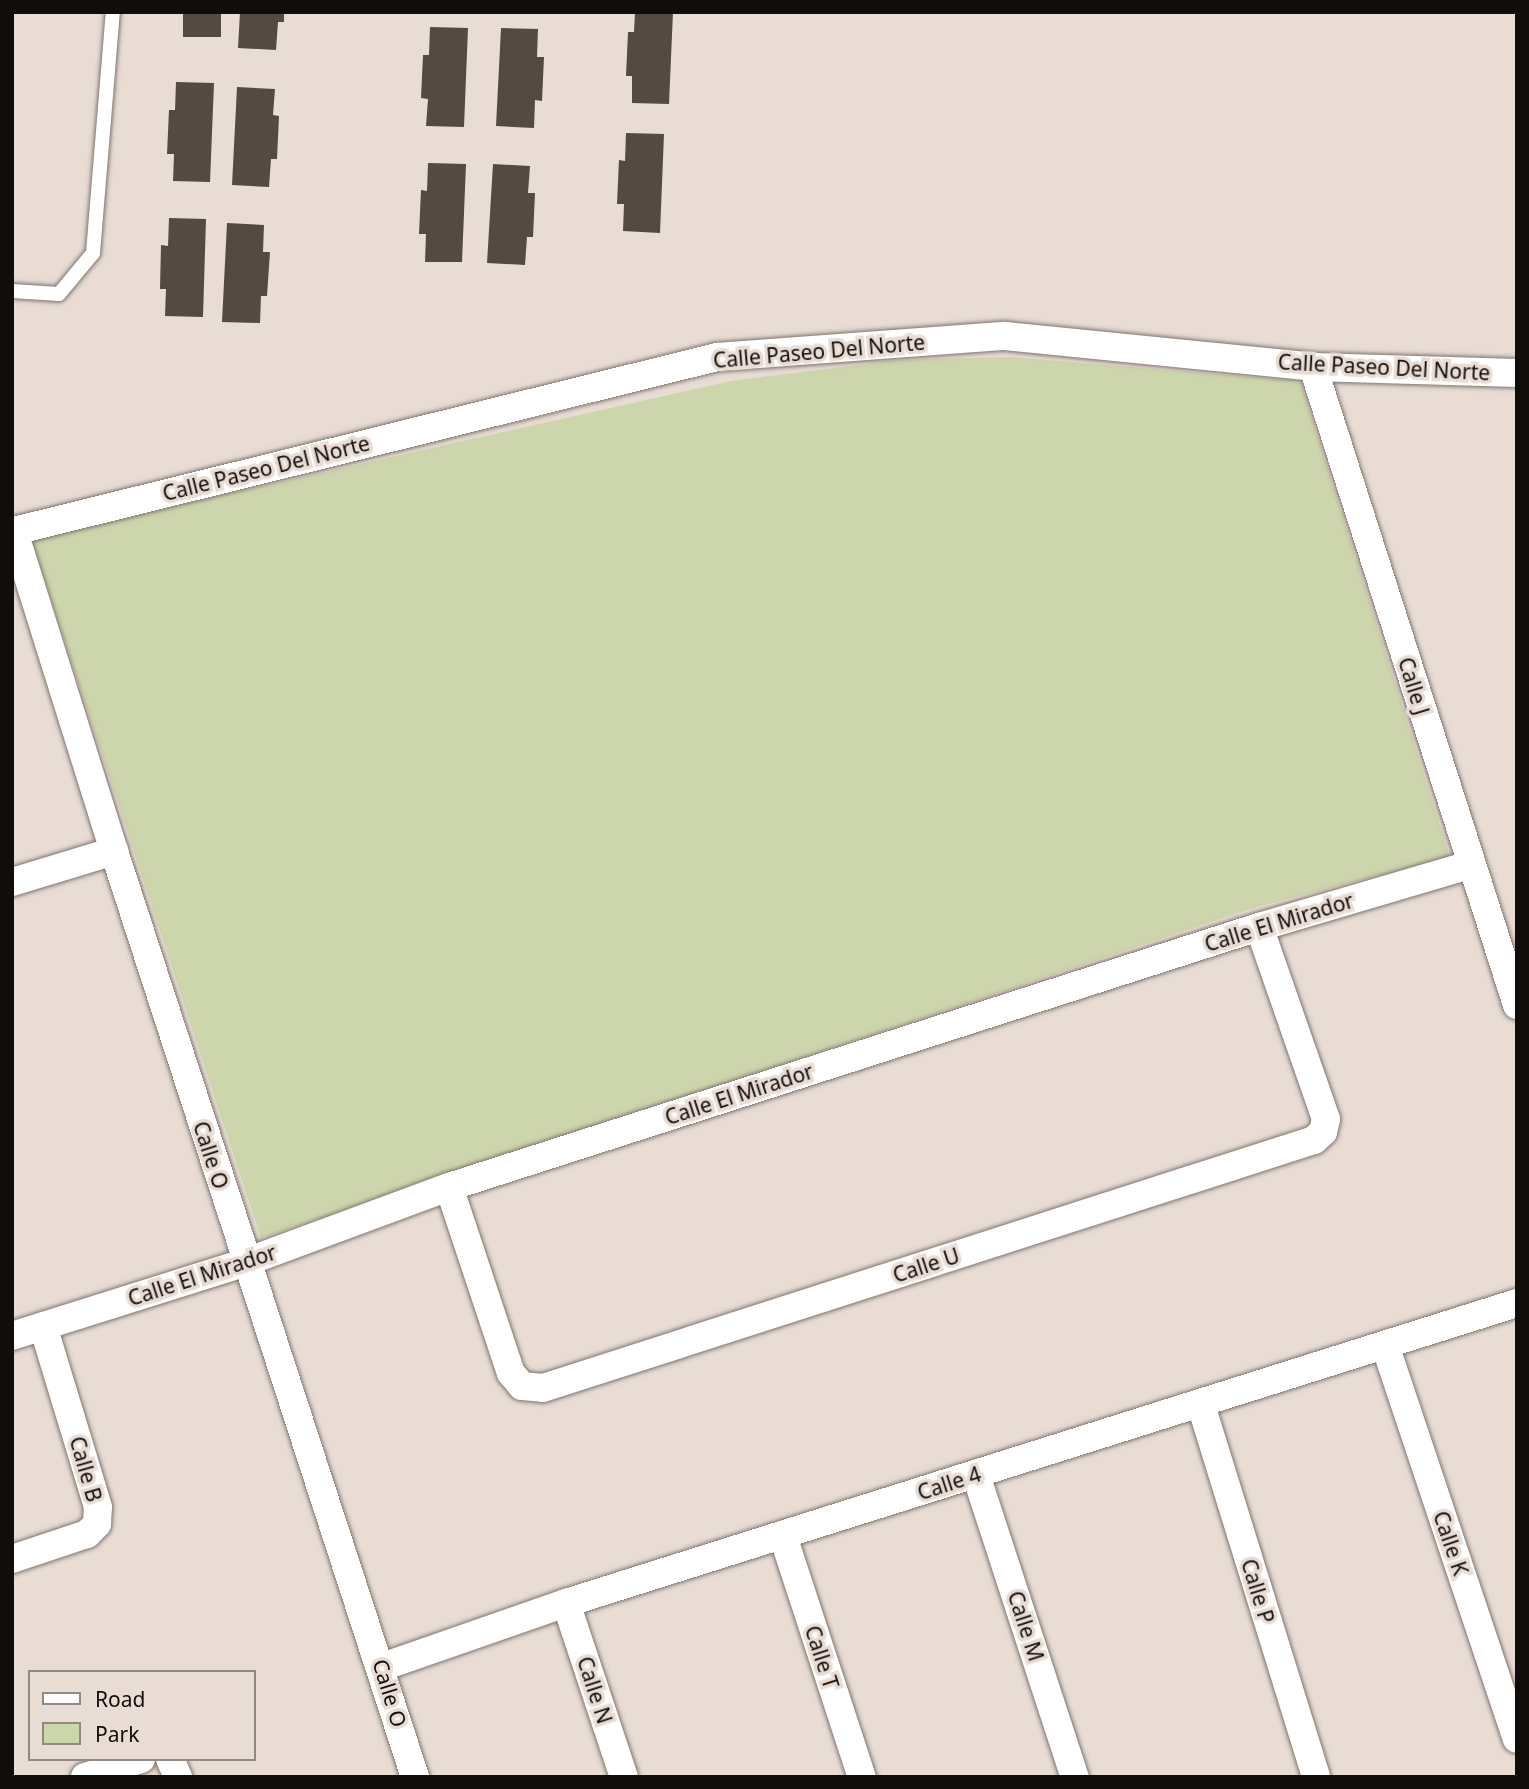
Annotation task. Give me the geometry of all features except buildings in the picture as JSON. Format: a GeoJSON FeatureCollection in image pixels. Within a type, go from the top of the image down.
{"type":"FeatureCollection","features":[{"type":"Feature","properties":{"kind":"street","name":"Calle Paseo Del Norte"},"geometry":{"type":"LineString","coordinates":[[15,531],[717,357],[1005,336],[1313,366],[1517,373]]}},
{"type":"Feature","properties":{"kind":"street","name":"Calle J"},"geometry":{"type":"LineString","coordinates":[[1313,366],[1470,865],[1517,1005]]}},
{"type":"Feature","properties":{"kind":"street","name":"Calle O"},"geometry":{"type":"LineString","coordinates":[[15,531],[114,851],[246,1262],[382,1667],[415,1777]]}},
{"type":"Feature","properties":{"kind":"street"},"geometry":{"type":"LineString","coordinates":[[12,882],[114,851]]}},
{"type":"Feature","properties":{"kind":"street","name":"Calle El Mirador"},"geometry":{"type":"LineString","coordinates":[[12,1336],[246,1262],[449,1187],[1259,928],[1470,865]]}},
{"type":"Feature","properties":{"kind":"street","name":"Calle U"},"geometry":{"type":"LineString","coordinates":[[449,1187],[511,1373],[522,1386],[543,1388],[1314,1140],[1323,1132],[1326,1119],[1259,928]]}},
{"type":"Feature","properties":{"kind":"street","name":"Calle 4"},"geometry":{"type":"LineString","coordinates":[[382,1667],[566,1603],[1385,1348],[1517,1303]]}},
{"type":"Feature","properties":{"kind":"street","name":"Calle B"},"geometry":{"type":"LineString","coordinates":[[12,1559],[87,1534],[97,1524],[98,1507],[43,1326]]}},
{"type":"Feature","properties":{"kind":"street","name":"Calle K"},"geometry":{"type":"LineString","coordinates":[[1385,1348],[1517,1739]]}},
{"type":"Feature","properties":{"kind":"street","name":"Calle P"},"geometry":{"type":"LineString","coordinates":[[1201,1405],[1316,1777]]}},
{"type":"Feature","properties":{"kind":"street","name":"Calle M"},"geometry":{"type":"LineString","coordinates":[[976,1475],[1075,1777]]}},
{"type":"Feature","properties":{"kind":"street","name":"Calle T"},"geometry":{"type":"LineString","coordinates":[[783,1536],[862,1777]]}},
{"type":"Feature","properties":{"kind":"street","name":"Calle N"},"geometry":{"type":"LineString","coordinates":[[566,1603],[624,1777]]}},
{"type":"Feature","properties":{"kind":"street"},"geometry":{"type":"LineString","coordinates":[[85,1777],[135,1761]]}},
{"type":"Feature","properties":{"kind":"street"},"geometry":{"type":"LineString","coordinates":[[171,1761],[178,1777]]}},
{"type":"Feature","properties":{"kind":"lane"},"geometry":{"type":"LineString","coordinates":[[12,291],[59,294],[93,253],[113,12]]}},
{"type":"Feature","properties":{"kind":"green space"},"geometry":{"type":"Polygon","coordinates":[[[1011,357],[1300,381],[1450,857],[1256,907],[261,1238],[31,538],[731,381],[897,360],[1011,357]]]}}]}
